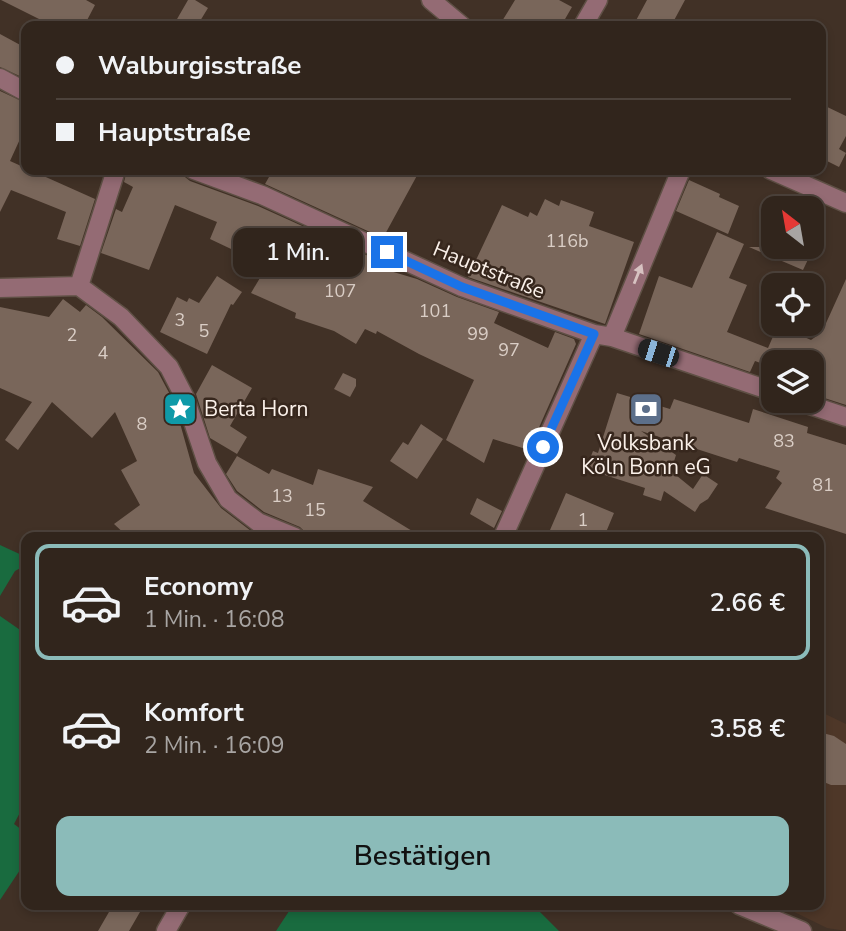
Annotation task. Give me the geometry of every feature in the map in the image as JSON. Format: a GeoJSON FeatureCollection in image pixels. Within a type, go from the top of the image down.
{"type":"FeatureCollection","features":[{"type":"Feature","properties":{"kind":"street"},"geometry":{"type":"LineString","coordinates":[[431,0],[456,21]]}},
{"type":"Feature","properties":{"kind":"street"},"geometry":{"type":"LineString","coordinates":[[586,21],[598,0]]}},
{"type":"Feature","properties":{"kind":"street"},"geometry":{"type":"LineString","coordinates":[[0,78],[21,89]]}},
{"type":"Feature","properties":{"kind":"street"},"geometry":{"type":"LineString","coordinates":[[79,286],[114,175]]}},
{"type":"Feature","properties":{"kind":"street","name":"Hauptstraße"},"geometry":{"type":"LineString","coordinates":[[208,175],[262,195],[462,287],[594,334],[612,337],[761,388]]}},
{"type":"Feature","properties":{"kind":"street"},"geometry":{"type":"LineString","coordinates":[[612,337],[679,175]]}},
{"type":"Feature","properties":{"kind":"street"},"geometry":{"type":"LineString","coordinates":[[782,175],[846,203]]}},
{"type":"Feature","properties":{"kind":"street"},"geometry":{"type":"LineString","coordinates":[[0,288],[79,286],[121,317],[169,367],[185,398],[206,463],[229,499],[258,522],[283,532]]}},
{"type":"Feature","properties":{"kind":"street"},"geometry":{"type":"LineString","coordinates":[[505,532],[594,334]]}},
{"type":"Feature","properties":{"kind":"street"},"geometry":{"type":"LineString","coordinates":[[824,410],[846,417]]}},
{"type":"Feature","properties":{"kind":"street"},"geometry":{"type":"LineString","coordinates":[[166,931],[178,910]]}},
{"type":"Feature","properties":{"kind":"street"},"geometry":{"type":"LineString","coordinates":[[751,910],[802,931]]}},
{"type":"Feature","properties":{"kind":"shaded area"},"geometry":{"type":"Polygon","coordinates":[[[824,713],[846,724],[846,931],[827,928],[790,910],[824,910],[824,713]]]}},
{"type":"Feature","properties":{"kind":"green space"},"geometry":{"type":"Polygon","coordinates":[[[0,545],[21,555],[21,568],[15,571],[0,596],[0,545]]]}},
{"type":"Feature","properties":{"kind":"green space"},"geometry":{"type":"Polygon","coordinates":[[[0,616],[21,631],[21,811],[14,824],[21,829],[21,868],[0,900],[0,616]]]}},
{"type":"Feature","properties":{"kind":"green space"},"geometry":{"type":"Polygon","coordinates":[[[290,910],[538,910],[559,931],[276,931],[290,910]]]}},
{"type":"Feature","properties":{"kind":"building"},"geometry":{"type":"Polygon","coordinates":[[[1,0],[86,0],[95,5],[87,21],[43,21],[1,0]]]}},
{"type":"Feature","properties":{"kind":"building"},"geometry":{"type":"Polygon","coordinates":[[[188,0],[195,0],[208,8],[200,21],[176,21],[188,0]]]}},
{"type":"Feature","properties":{"kind":"building"},"geometry":{"type":"Polygon","coordinates":[[[515,0],[559,0],[572,7],[564,21],[502,21],[515,0]]]}},
{"type":"Feature","properties":{"kind":"building"},"geometry":{"type":"Polygon","coordinates":[[[647,0],[685,0],[674,21],[636,21],[647,0]]]}},
{"type":"Feature","properties":{"kind":"building"},"geometry":{"type":"Polygon","coordinates":[[[0,34],[21,45],[21,77],[0,67],[0,34]]]}},
{"type":"Feature","properties":{"kind":"building"},"geometry":{"type":"Polygon","coordinates":[[[0,91],[21,101],[21,137],[10,161],[21,166],[21,175],[41,175],[95,199],[80,246],[57,239],[66,212],[11,190],[0,212],[0,91]]]}},
{"type":"Feature","properties":{"kind":"building"},"geometry":{"type":"Polygon","coordinates":[[[826,106],[846,116],[846,136],[839,149],[846,153],[839,167],[826,160],[826,106]]]}},
{"type":"Feature","properties":{"kind":"building"},"geometry":{"type":"Polygon","coordinates":[[[126,175],[184,175],[190,181],[258,206],[373,258],[370,265],[417,279],[499,312],[494,323],[548,348],[555,332],[574,339],[576,344],[529,450],[493,439],[484,463],[446,440],[474,380],[377,331],[376,334],[365,329],[356,344],[334,331],[295,318],[296,313],[251,293],[267,266],[210,239],[217,222],[175,205],[149,270],[101,253],[116,209],[122,212],[133,187],[124,182],[126,175]]]}},
{"type":"Feature","properties":{"kind":"building"},"geometry":{"type":"Polygon","coordinates":[[[270,175],[417,175],[383,238],[265,184],[270,175]]]}},
{"type":"Feature","properties":{"kind":"building"},"geometry":{"type":"Polygon","coordinates":[[[689,180],[739,206],[728,234],[676,211],[689,180]]]}},
{"type":"Feature","properties":{"kind":"building"},"geometry":{"type":"Polygon","coordinates":[[[545,199],[559,206],[561,200],[594,212],[589,226],[634,242],[605,324],[468,277],[502,205],[528,217],[530,212],[537,216],[545,199]]]}},
{"type":"Feature","properties":{"kind":"building"},"geometry":{"type":"Polygon","coordinates":[[[717,232],[744,244],[729,278],[747,285],[727,332],[768,348],[773,336],[802,336],[811,340],[816,336],[824,336],[824,328],[846,279],[846,405],[824,398],[824,350],[761,350],[761,363],[755,361],[750,372],[639,334],[659,276],[692,288],[717,232]]]}},
{"type":"Feature","properties":{"kind":"building"},"geometry":{"type":"Polygon","coordinates":[[[749,247],[761,247],[761,252],[749,247]]]}},
{"type":"Feature","properties":{"kind":"building"},"geometry":{"type":"Polygon","coordinates":[[[777,259],[808,259],[803,270],[777,259]]]}},
{"type":"Feature","properties":{"kind":"building"},"geometry":{"type":"Polygon","coordinates":[[[217,276],[242,292],[233,305],[231,304],[207,354],[160,332],[177,297],[187,302],[189,298],[199,303],[217,276]]]}},
{"type":"Feature","properties":{"kind":"building"},"geometry":{"type":"Polygon","coordinates":[[[63,299],[80,312],[86,305],[102,317],[158,372],[174,402],[194,473],[221,508],[253,532],[123,532],[114,524],[140,505],[121,470],[137,461],[115,412],[92,438],[52,402],[18,450],[5,440],[32,402],[0,388],[0,307],[49,317],[63,299]]]}},
{"type":"Feature","properties":{"kind":"building"},"geometry":{"type":"Polygon","coordinates":[[[212,365],[252,388],[230,426],[247,437],[237,454],[210,438],[196,394],[212,365]]]}},
{"type":"Feature","properties":{"kind":"building"},"geometry":{"type":"Polygon","coordinates":[[[343,373],[356,379],[356,386],[350,397],[334,389],[343,373]]]}},
{"type":"Feature","properties":{"kind":"building"},"geometry":{"type":"Polygon","coordinates":[[[617,393],[670,409],[674,399],[749,423],[753,409],[808,427],[807,433],[846,445],[846,534],[765,508],[782,483],[776,478],[780,471],[739,458],[737,462],[641,431],[676,455],[671,471],[693,489],[703,474],[718,484],[695,512],[664,491],[661,501],[643,495],[645,488],[586,469],[593,451],[598,453],[617,393]]]}},
{"type":"Feature","properties":{"kind":"building"},"geometry":{"type":"Polygon","coordinates":[[[421,424],[443,439],[417,479],[390,461],[403,442],[408,445],[421,424]]]}},
{"type":"Feature","properties":{"kind":"building"},"geometry":{"type":"Polygon","coordinates":[[[237,456],[269,474],[272,469],[313,485],[318,469],[373,487],[363,501],[414,532],[304,532],[300,527],[264,512],[237,491],[226,474],[237,456]]]}},
{"type":"Feature","properties":{"kind":"building"},"geometry":{"type":"Polygon","coordinates":[[[566,493],[614,513],[606,532],[549,532],[566,493]]]}},
{"type":"Feature","properties":{"kind":"building"},"geometry":{"type":"Polygon","coordinates":[[[477,498],[502,511],[494,528],[470,514],[477,498]]]}},
{"type":"Feature","properties":{"kind":"building"},"geometry":{"type":"Polygon","coordinates":[[[824,733],[846,744],[846,785],[824,782],[824,733]]]}},
{"type":"Feature","properties":{"kind":"building"},"geometry":{"type":"Polygon","coordinates":[[[110,910],[140,912],[129,931],[98,931],[110,910]]]}},
{"type":"Feature","properties":{"kind":"place","name":"Berta Horn"},"geometry":{"type":"Point","coordinates":[180,409]}},
{"type":"Feature","properties":{"kind":"place","name":"Volksbank Köln Bonn eG"},"geometry":{"type":"Point","coordinates":[646,409]}},
{"type":"Feature","properties":{"kind":"route"},"geometry":{"type":"LineString","coordinates":[[387,252],[462,287],[594,334],[543,447]]}}]}
